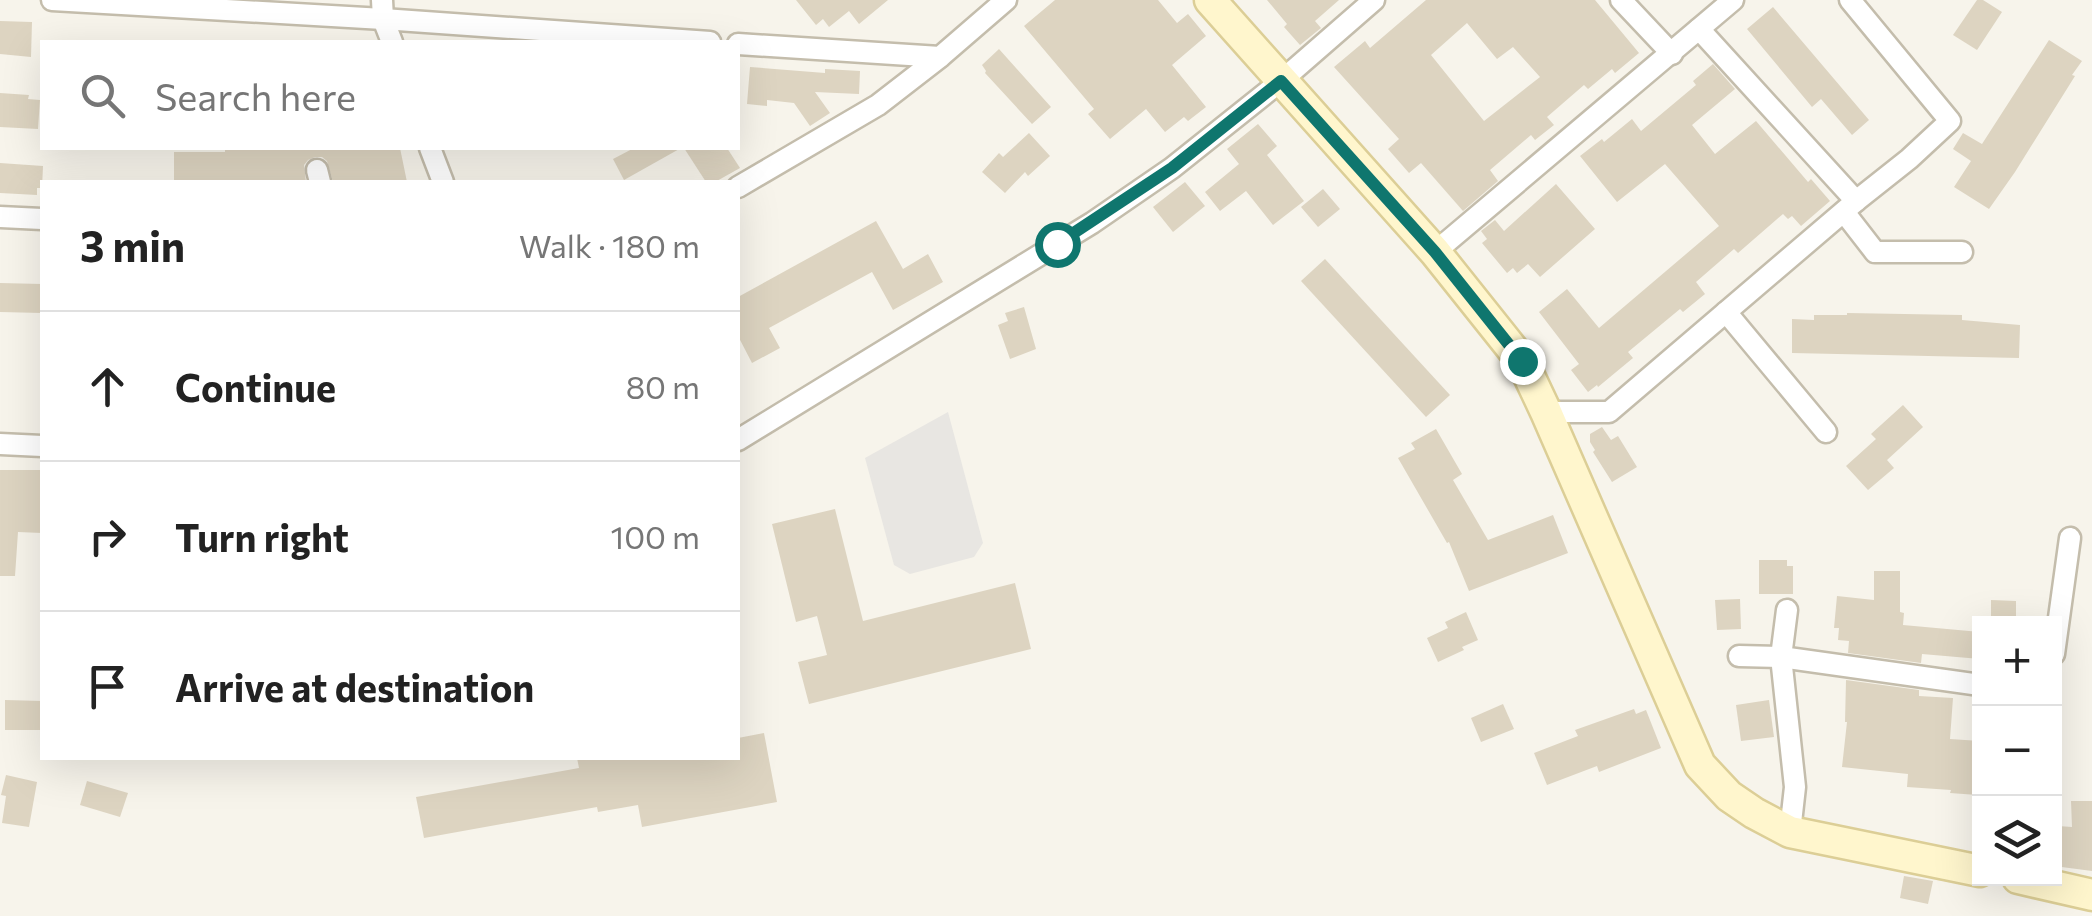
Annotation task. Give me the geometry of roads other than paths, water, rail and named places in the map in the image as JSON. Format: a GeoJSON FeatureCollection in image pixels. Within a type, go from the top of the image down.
{"type":"FeatureCollection","features":[{"type":"Feature","properties":{"kind":"street"},"geometry":{"type":"LineString","coordinates":[[52,0],[382,10],[690,40]]}},
{"type":"Feature","properties":{"kind":"street"},"geometry":{"type":"LineString","coordinates":[[740,186],[878,105],[1006,0]]}},
{"type":"Feature","properties":{"kind":"street"},"geometry":{"type":"LineString","coordinates":[[1210,0],[1435,252],[1522,361],[1700,765],[1730,796],[1790,832],[1972,868]]}},
{"type":"Feature","properties":{"kind":"street"},"geometry":{"type":"LineString","coordinates":[[740,439],[1092,223],[1172,168],[1374,0]]}},
{"type":"Feature","properties":{"kind":"street"},"geometry":{"type":"LineString","coordinates":[[1621,0],[1672,54]]}},
{"type":"Feature","properties":{"kind":"street"},"geometry":{"type":"LineString","coordinates":[[1435,252],[1733,0]]}},
{"type":"Feature","properties":{"kind":"street"},"geometry":{"type":"LineString","coordinates":[[1546,412],[1610,412],[1950,122],[1850,0]]}},
{"type":"Feature","properties":{"kind":"street"},"geometry":{"type":"LineString","coordinates":[[382,10],[391,40]]}},
{"type":"Feature","properties":{"kind":"street"},"geometry":{"type":"LineString","coordinates":[[1699,29],[1850,206],[1875,252],[1962,252]]}},
{"type":"Feature","properties":{"kind":"street"},"geometry":{"type":"LineString","coordinates":[[740,44],[940,56]]}},
{"type":"Feature","properties":{"kind":"street"},"geometry":{"type":"LineString","coordinates":[[431,150],[442,180]]}},
{"type":"Feature","properties":{"kind":"street"},"geometry":{"type":"LineString","coordinates":[[0,216],[40,220]]}},
{"type":"Feature","properties":{"kind":"street"},"geometry":{"type":"LineString","coordinates":[[1726,312],[1826,432]]}},
{"type":"Feature","properties":{"kind":"street"},"geometry":{"type":"LineString","coordinates":[[0,444],[40,446]]}},
{"type":"Feature","properties":{"kind":"street"},"geometry":{"type":"LineString","coordinates":[[2059,616],[2070,538]]}},
{"type":"Feature","properties":{"kind":"street"},"geometry":{"type":"LineString","coordinates":[[1787,610],[1780,656],[1795,787],[1790,832]]}},
{"type":"Feature","properties":{"kind":"street"},"geometry":{"type":"LineString","coordinates":[[1739,656],[1780,656],[1972,684]]}},
{"type":"Feature","properties":{"kind":"street"},"geometry":{"type":"LineString","coordinates":[[2055,886],[2092,895]]}}]}
